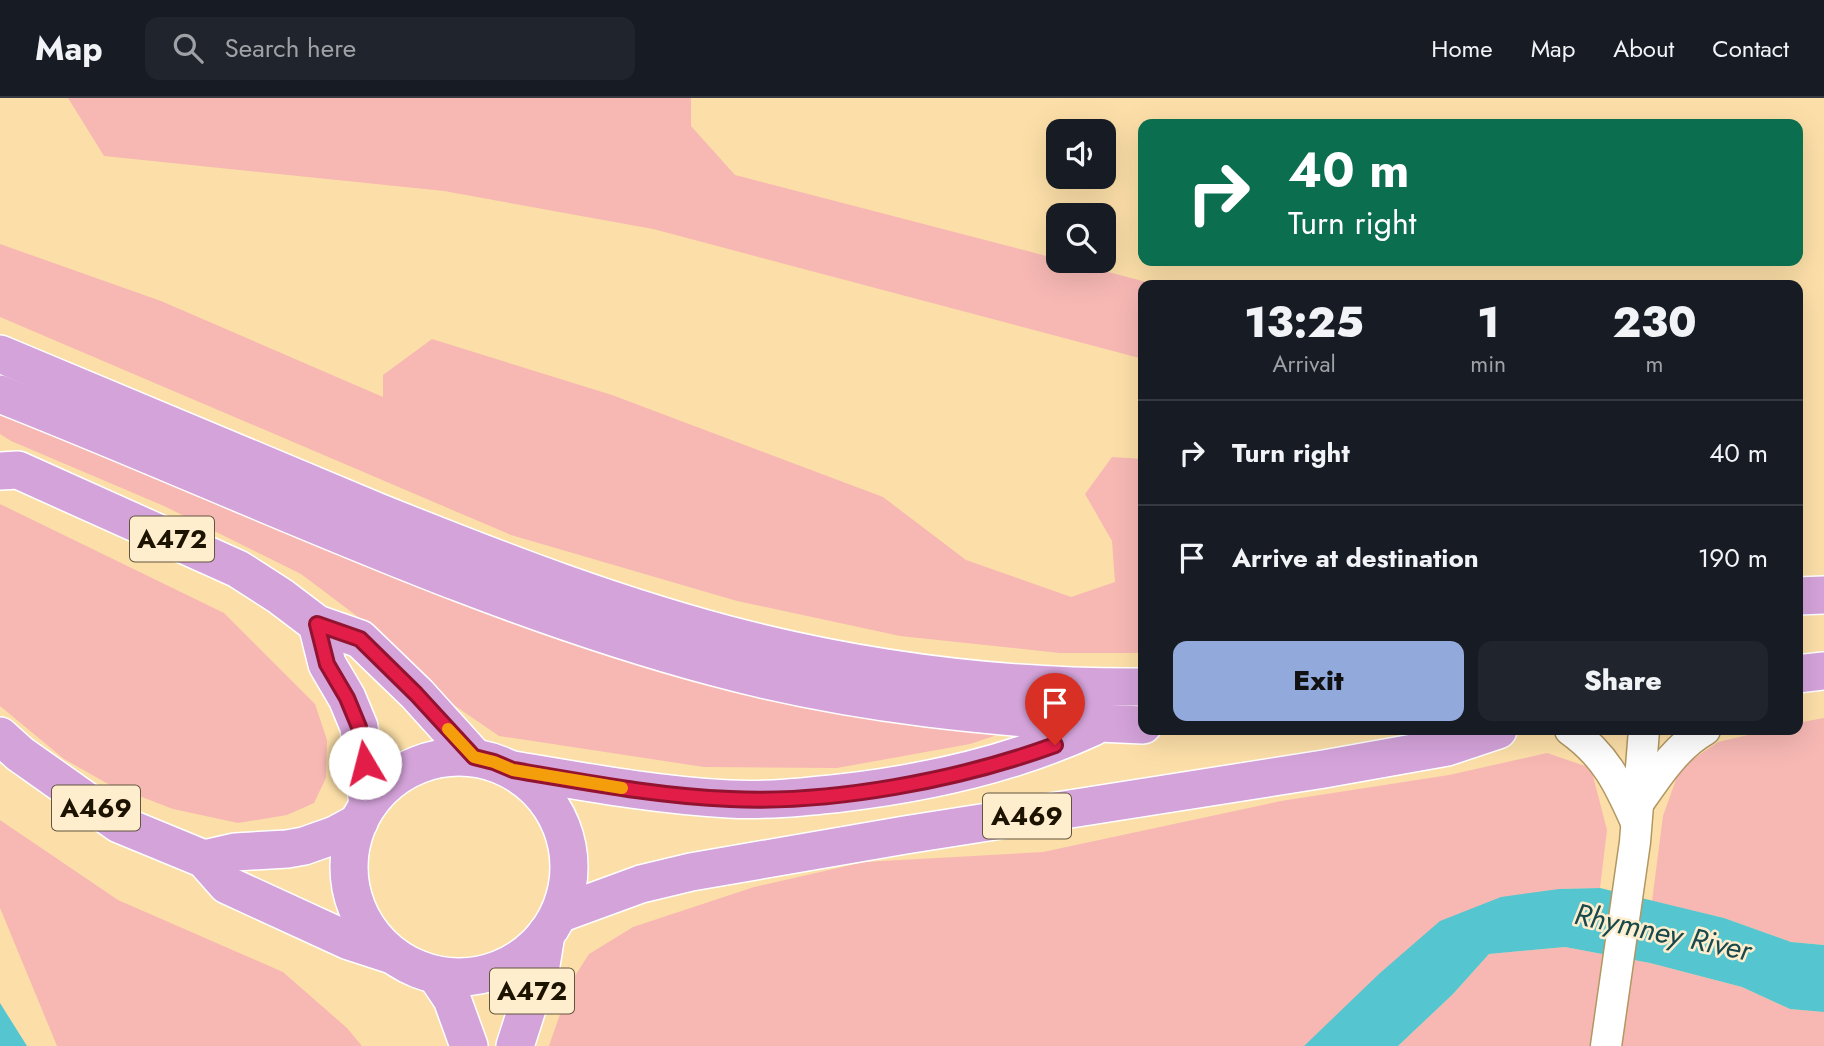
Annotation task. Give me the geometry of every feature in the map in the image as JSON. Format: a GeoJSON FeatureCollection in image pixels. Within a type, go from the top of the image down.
{"type":"FeatureCollection","features":[{"type":"Feature","properties":{"kind":"main road"},"geometry":{"type":"LineString","coordinates":[[0,354],[501,561],[680,621],[762,643],[905,670],[1023,684],[1138,687]]}},
{"type":"Feature","properties":{"kind":"main road"},"geometry":{"type":"LineString","coordinates":[[0,394],[317,525],[540,613],[673,656],[794,687],[889,703],[1048,722],[1138,725]]}},
{"type":"Feature","properties":{"kind":"main road","name":"A472"},"geometry":{"type":"LineString","coordinates":[[6,463],[238,569],[317,624],[360,639],[474,757]]}},
{"type":"Feature","properties":{"kind":"main road"},"geometry":{"type":"LineString","coordinates":[[1803,596],[1824,595]]}},
{"type":"Feature","properties":{"kind":"main road"},"geometry":{"type":"LineString","coordinates":[[317,624],[327,664],[347,698],[359,727],[364,814]]}},
{"type":"Feature","properties":{"kind":"main road"},"geometry":{"type":"LineString","coordinates":[[1803,673],[1824,671]]}},
{"type":"Feature","properties":{"kind":"main road","name":"A469"},"geometry":{"type":"LineString","coordinates":[[513,770],[650,793],[732,799],[808,797],[881,788],[990,765],[1055,745],[1138,709]]}},
{"type":"Feature","properties":{"kind":"main road","name":"A469"},"geometry":{"type":"LineString","coordinates":[[552,925],[631,887],[691,872],[905,835],[1324,769],[1447,747],[1483,735]]}},
{"type":"Feature","properties":{"kind":"main road","name":"A469"},"geometry":{"type":"LineString","coordinates":[[0,736],[20,754],[119,824],[204,859],[227,885],[349,941],[393,955]]}},
{"type":"Feature","properties":{"kind":"main road"},"geometry":{"type":"LineString","coordinates":[[474,757],[513,770],[535,786],[553,808],[565,833],[570,860],[568,888],[552,925],[529,952],[509,966],[485,974],[461,977],[436,975],[407,964],[393,955],[368,928],[353,894],[350,857],[364,814],[384,786],[403,772],[437,759],[474,757]]}},
{"type":"Feature","properties":{"kind":"main road"},"geometry":{"type":"LineString","coordinates":[[204,859],[235,852],[304,846],[335,835],[364,814]]}},
{"type":"Feature","properties":{"kind":"main road","name":"A472"},"geometry":{"type":"LineString","coordinates":[[515,1046],[552,925]]}},
{"type":"Feature","properties":{"kind":"main road","name":"A472"},"geometry":{"type":"LineString","coordinates":[[436,975],[452,999],[469,1046]]}},
{"type":"Feature","properties":{"kind":"lane"},"geometry":{"type":"LineString","coordinates":[[1576,735],[1607,763],[1637,822]]}},
{"type":"Feature","properties":{"kind":"lane"},"geometry":{"type":"LineString","coordinates":[[1606,1046],[1637,822],[1644,735]]}},
{"type":"Feature","properties":{"kind":"lane"},"geometry":{"type":"LineString","coordinates":[[1637,822],[1675,755],[1697,735]]}},
{"type":"Feature","properties":{"kind":"shaded area"},"geometry":{"type":"Polygon","coordinates":[[[68,98],[691,98],[691,126],[735,175],[1046,256],[1046,273],[1112,273],[1139,280],[1138,358],[653,229],[444,191],[104,156],[68,98]]]}},
{"type":"Feature","properties":{"kind":"shaded area"},"geometry":{"type":"Polygon","coordinates":[[[0,244],[161,301],[383,397],[383,375],[432,339],[612,395],[883,497],[966,560],[1071,597],[1115,582],[1112,541],[1085,494],[1112,457],[1138,459],[1138,653],[1060,653],[900,636],[737,601],[511,535],[0,317],[0,244]]]}},
{"type":"Feature","properties":{"kind":"shaded area"},"geometry":{"type":"Polygon","coordinates":[[[0,411],[1009,731],[970,744],[837,768],[704,767],[499,736],[445,699],[390,641],[301,574],[164,506],[11,441],[0,434],[0,411]]]}},
{"type":"Feature","properties":{"kind":"shaded area"},"geometry":{"type":"Polygon","coordinates":[[[0,504],[224,613],[315,704],[327,740],[326,778],[314,803],[287,815],[238,823],[173,809],[108,784],[64,759],[0,706],[0,504]]]}},
{"type":"Feature","properties":{"kind":"shaded area"},"geometry":{"type":"Polygon","coordinates":[[[1824,718],[1824,945],[1791,942],[1724,918],[1652,901],[1663,816],[1680,768],[1718,742],[1748,735],[1803,735],[1803,722],[1824,718]]]}},
{"type":"Feature","properties":{"kind":"shaded area"},"geometry":{"type":"Polygon","coordinates":[[[1547,753],[1591,768],[1607,830],[1600,888],[1559,889],[1334,1019],[1304,1046],[549,1046],[571,982],[589,954],[633,927],[754,887],[864,862],[1043,852],[1281,801],[1449,775],[1547,753]]]}},
{"type":"Feature","properties":{"kind":"shaded area"},"geometry":{"type":"Polygon","coordinates":[[[0,820],[118,900],[283,972],[347,1028],[362,1046],[57,1046],[0,908],[0,820]]]}},
{"type":"Feature","properties":{"kind":"shaded area"},"geometry":{"type":"Polygon","coordinates":[[[1565,947],[1650,963],[1742,987],[1790,1009],[1824,1012],[1824,1046],[1398,1046],[1453,994],[1489,954],[1565,947]]]}},
{"type":"Feature","properties":{"kind":"water","name":"Rhymney River"},"geometry":{"type":"Polygon","coordinates":[[[1600,888],[1724,918],[1791,942],[1824,945],[1824,1012],[1790,1009],[1742,987],[1650,963],[1565,947],[1489,954],[1453,994],[1398,1046],[1304,1046],[1380,973],[1440,921],[1501,897],[1559,889],[1600,888]]]}},
{"type":"Feature","properties":{"kind":"water"},"geometry":{"type":"Polygon","coordinates":[[[0,1003],[27,1046],[0,1046],[0,1003]]]}},
{"type":"Feature","properties":{"kind":"slow traffic"},"geometry":{"type":"LineString","coordinates":[[448,729],[474,757],[513,770],[622,788]]}},
{"type":"Feature","properties":{"kind":"route"},"geometry":{"type":"LineString","coordinates":[[365,763],[359,727],[347,698],[327,664],[317,624],[360,639],[474,757],[513,770],[650,793],[732,799],[808,797],[921,781],[990,765],[1055,745]]}}]}
